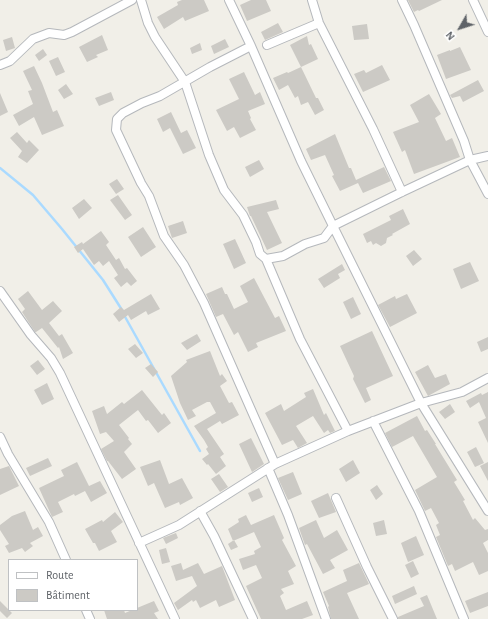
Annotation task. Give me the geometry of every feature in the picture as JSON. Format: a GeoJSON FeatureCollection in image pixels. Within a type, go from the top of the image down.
{"type":"FeatureCollection","features":[{"type":"Feature","properties":{"kind":"street"},"geometry":{"type":"LineString","coordinates":[[0,65],[10,61],[33,38],[49,33],[64,35],[72,32],[132,0]]}},
{"type":"Feature","properties":{"kind":"street"},"geometry":{"type":"LineString","coordinates":[[141,0],[148,23],[155,37],[185,82],[209,155],[224,190],[243,215],[260,254],[266,259],[300,339],[348,431]]}},
{"type":"Feature","properties":{"kind":"street"},"geometry":{"type":"LineString","coordinates":[[229,0],[251,46],[304,167],[421,403],[488,511]]}},
{"type":"Feature","properties":{"kind":"street"},"geometry":{"type":"LineString","coordinates":[[312,0],[319,23],[373,129],[402,192]]}},
{"type":"Feature","properties":{"kind":"street"},"geometry":{"type":"LineString","coordinates":[[402,0],[464,141],[470,160],[488,194]]}},
{"type":"Feature","properties":{"kind":"street"},"geometry":{"type":"LineString","coordinates":[[473,0],[488,32]]}},
{"type":"Feature","properties":{"kind":"street"},"geometry":{"type":"LineString","coordinates":[[267,45],[319,23]]}},
{"type":"Feature","properties":{"kind":"street"},"geometry":{"type":"LineString","coordinates":[[251,46],[210,67],[160,96],[123,113],[117,119],[116,130],[141,183],[149,196],[164,236],[184,265],[204,303],[272,466],[288,515],[326,619]]}},
{"type":"Feature","properties":{"kind":"street"},"geometry":{"type":"LineString","coordinates":[[266,259],[283,256],[305,244],[324,238],[334,226],[470,160],[488,156]]}},
{"type":"Feature","properties":{"kind":"street"},"geometry":{"type":"LineString","coordinates":[[0,291],[31,335],[51,358],[60,373],[174,619]]}},
{"type":"Feature","properties":{"kind":"street"},"geometry":{"type":"LineString","coordinates":[[139,543],[180,525],[272,466],[348,431],[421,403],[462,392],[488,378]]}},
{"type":"Feature","properties":{"kind":"street"},"geometry":{"type":"LineString","coordinates":[[373,422],[419,511],[464,619]]}},
{"type":"Feature","properties":{"kind":"street"},"geometry":{"type":"LineString","coordinates":[[1,442],[49,522],[66,559]]}},
{"type":"Feature","properties":{"kind":"street"},"geometry":{"type":"LineString","coordinates":[[336,498],[367,567],[393,619]]}},
{"type":"Feature","properties":{"kind":"street"},"geometry":{"type":"LineString","coordinates":[[200,511],[214,536],[253,619]]}},
{"type":"Feature","properties":{"kind":"building"},"geometry":{"type":"Polygon","coordinates":[[[182,0],[204,0],[209,11],[185,21],[183,17],[164,29],[157,17],[178,5],[177,2],[182,0]]]}},
{"type":"Feature","properties":{"kind":"building"},"geometry":{"type":"Polygon","coordinates":[[[251,0],[266,0],[271,11],[247,21],[240,5],[251,0]]]}},
{"type":"Feature","properties":{"kind":"building"},"geometry":{"type":"Polygon","coordinates":[[[408,0],[442,0],[414,12],[408,0]]]}},
{"type":"Feature","properties":{"kind":"building"},"geometry":{"type":"Polygon","coordinates":[[[278,23],[283,32],[265,40],[261,32],[278,23]]]}},
{"type":"Feature","properties":{"kind":"building"},"geometry":{"type":"Polygon","coordinates":[[[367,24],[369,39],[354,40],[352,26],[367,24]]]}},
{"type":"Feature","properties":{"kind":"building"},"geometry":{"type":"Polygon","coordinates":[[[102,35],[108,50],[96,55],[98,57],[87,62],[79,47],[102,35]]]}},
{"type":"Feature","properties":{"kind":"building"},"geometry":{"type":"Polygon","coordinates":[[[307,36],[309,45],[311,44],[318,59],[301,67],[290,45],[307,36]]]}},
{"type":"Feature","properties":{"kind":"building"},"geometry":{"type":"Polygon","coordinates":[[[12,37],[15,48],[6,51],[3,40],[12,37]]]}},
{"type":"Feature","properties":{"kind":"building"},"geometry":{"type":"Polygon","coordinates":[[[225,39],[229,47],[214,54],[211,46],[225,39]]]}},
{"type":"Feature","properties":{"kind":"building"},"geometry":{"type":"Polygon","coordinates":[[[200,43],[202,50],[192,54],[190,48],[200,43]]]}},
{"type":"Feature","properties":{"kind":"building"},"geometry":{"type":"Polygon","coordinates":[[[460,47],[471,70],[446,79],[437,55],[460,47]]]}},
{"type":"Feature","properties":{"kind":"building"},"geometry":{"type":"Polygon","coordinates":[[[43,49],[47,55],[39,61],[35,55],[43,49]]]}},
{"type":"Feature","properties":{"kind":"building"},"geometry":{"type":"Polygon","coordinates":[[[58,57],[65,72],[56,76],[49,61],[58,57]]]}},
{"type":"Feature","properties":{"kind":"building"},"geometry":{"type":"Polygon","coordinates":[[[382,65],[390,80],[363,92],[354,74],[364,70],[366,73],[382,65]]]}},
{"type":"Feature","properties":{"kind":"building"},"geometry":{"type":"Polygon","coordinates":[[[34,66],[53,112],[57,110],[64,126],[42,135],[34,117],[19,126],[13,115],[33,104],[28,91],[32,90],[23,71],[34,66]]]}},
{"type":"Feature","properties":{"kind":"building"},"geometry":{"type":"Polygon","coordinates":[[[301,67],[316,98],[318,98],[324,110],[315,115],[308,102],[301,105],[298,96],[295,98],[288,85],[279,90],[273,78],[301,67]]]}},
{"type":"Feature","properties":{"kind":"building"},"geometry":{"type":"Polygon","coordinates":[[[244,72],[255,95],[260,92],[265,104],[248,111],[251,118],[250,119],[256,130],[240,138],[234,127],[227,131],[216,110],[239,99],[229,79],[244,72]]]}},
{"type":"Feature","properties":{"kind":"building"},"geometry":{"type":"Polygon","coordinates":[[[478,80],[484,91],[463,102],[460,96],[452,98],[450,95],[478,80]]]}},
{"type":"Feature","properties":{"kind":"building"},"geometry":{"type":"Polygon","coordinates":[[[66,84],[73,94],[64,99],[58,90],[66,84]]]}},
{"type":"Feature","properties":{"kind":"building"},"geometry":{"type":"Polygon","coordinates":[[[111,92],[114,100],[99,106],[95,98],[111,92]]]}},
{"type":"Feature","properties":{"kind":"building"},"geometry":{"type":"Polygon","coordinates":[[[0,93],[8,112],[0,116],[0,93]]]}},
{"type":"Feature","properties":{"kind":"building"},"geometry":{"type":"Polygon","coordinates":[[[429,94],[441,114],[435,118],[446,141],[452,138],[460,157],[414,174],[405,150],[402,152],[393,132],[419,122],[410,105],[429,94]]]}},
{"type":"Feature","properties":{"kind":"building"},"geometry":{"type":"Polygon","coordinates":[[[171,112],[181,133],[187,130],[196,148],[183,154],[170,128],[163,132],[157,119],[171,112]]]}},
{"type":"Feature","properties":{"kind":"building"},"geometry":{"type":"Polygon","coordinates":[[[17,132],[27,143],[29,140],[39,150],[27,163],[18,157],[22,151],[10,138],[17,132]]]}},
{"type":"Feature","properties":{"kind":"building"},"geometry":{"type":"Polygon","coordinates":[[[335,134],[349,168],[351,168],[356,180],[384,167],[391,181],[363,193],[358,183],[340,191],[332,176],[334,175],[325,155],[311,160],[306,149],[335,134]]]}},
{"type":"Feature","properties":{"kind":"building"},"geometry":{"type":"Polygon","coordinates":[[[259,160],[264,169],[250,177],[245,167],[259,160]]]}},
{"type":"Feature","properties":{"kind":"building"},"geometry":{"type":"Polygon","coordinates":[[[117,179],[124,189],[116,194],[109,184],[117,179]]]}},
{"type":"Feature","properties":{"kind":"building"},"geometry":{"type":"Polygon","coordinates":[[[118,195],[132,215],[125,220],[110,200],[118,195]]]}},
{"type":"Feature","properties":{"kind":"building"},"geometry":{"type":"Polygon","coordinates":[[[84,199],[92,208],[79,219],[72,208],[84,199]]]}},
{"type":"Feature","properties":{"kind":"building"},"geometry":{"type":"Polygon","coordinates":[[[276,200],[279,209],[267,212],[282,243],[267,250],[247,207],[276,200]]]}},
{"type":"Feature","properties":{"kind":"building"},"geometry":{"type":"Polygon","coordinates":[[[403,209],[410,224],[392,234],[393,235],[387,238],[386,243],[381,246],[376,243],[373,245],[371,241],[367,243],[363,234],[391,220],[389,216],[403,209]]]}},
{"type":"Feature","properties":{"kind":"building"},"geometry":{"type":"Polygon","coordinates":[[[183,221],[187,233],[172,238],[168,226],[183,221]]]}},
{"type":"Feature","properties":{"kind":"building"},"geometry":{"type":"Polygon","coordinates":[[[143,227],[156,247],[141,257],[128,237],[143,227]]]}},
{"type":"Feature","properties":{"kind":"building"},"geometry":{"type":"Polygon","coordinates":[[[101,231],[109,242],[106,245],[116,260],[119,258],[125,269],[127,268],[137,281],[131,286],[127,282],[121,287],[114,278],[118,275],[109,261],[103,266],[99,261],[94,265],[83,249],[78,253],[74,247],[82,242],[83,244],[101,231]]]}},
{"type":"Feature","properties":{"kind":"building"},"geometry":{"type":"Polygon","coordinates":[[[235,239],[246,263],[234,269],[223,244],[235,239]]]}},
{"type":"Feature","properties":{"kind":"building"},"geometry":{"type":"Polygon","coordinates":[[[414,250],[422,259],[413,266],[406,256],[414,250]]]}},
{"type":"Feature","properties":{"kind":"building"},"geometry":{"type":"Polygon","coordinates":[[[470,262],[479,281],[461,289],[453,269],[470,262]]]}},
{"type":"Feature","properties":{"kind":"building"},"geometry":{"type":"Polygon","coordinates":[[[342,264],[345,270],[338,274],[340,278],[324,288],[318,279],[342,264]]]}},
{"type":"Feature","properties":{"kind":"building"},"geometry":{"type":"Polygon","coordinates":[[[254,278],[275,318],[279,316],[286,331],[256,343],[258,347],[248,352],[238,332],[234,335],[223,314],[216,317],[206,294],[222,287],[234,309],[248,302],[240,286],[254,278]]]}},
{"type":"Feature","properties":{"kind":"building"},"geometry":{"type":"Polygon","coordinates":[[[28,291],[42,310],[53,301],[62,311],[49,323],[59,336],[62,334],[73,353],[63,359],[59,347],[58,348],[42,328],[35,332],[22,312],[25,309],[18,299],[28,291]]]}},
{"type":"Feature","properties":{"kind":"building"},"geometry":{"type":"Polygon","coordinates":[[[151,294],[160,309],[148,315],[146,311],[131,320],[128,315],[119,322],[113,314],[121,307],[124,310],[151,294]]]}},
{"type":"Feature","properties":{"kind":"building"},"geometry":{"type":"Polygon","coordinates":[[[407,294],[417,313],[390,327],[378,305],[395,296],[396,299],[407,294]]]}},
{"type":"Feature","properties":{"kind":"building"},"geometry":{"type":"Polygon","coordinates":[[[353,297],[361,314],[351,319],[343,302],[353,297]]]}},
{"type":"Feature","properties":{"kind":"building"},"geometry":{"type":"Polygon","coordinates":[[[372,331],[393,376],[366,388],[371,400],[365,403],[353,379],[354,376],[340,346],[372,331]]]}},
{"type":"Feature","properties":{"kind":"building"},"geometry":{"type":"Polygon","coordinates":[[[197,334],[201,341],[187,350],[181,343],[197,334]]]}},
{"type":"Feature","properties":{"kind":"building"},"geometry":{"type":"Polygon","coordinates":[[[488,337],[488,349],[481,352],[477,342],[488,337]]]}},
{"type":"Feature","properties":{"kind":"building"},"geometry":{"type":"Polygon","coordinates":[[[135,344],[143,353],[136,358],[128,349],[135,344]]]}},
{"type":"Feature","properties":{"kind":"building"},"geometry":{"type":"Polygon","coordinates":[[[210,351],[220,376],[222,374],[227,381],[220,386],[229,403],[232,402],[239,415],[222,424],[220,421],[207,429],[224,454],[220,457],[226,466],[216,474],[202,459],[209,454],[206,449],[208,447],[194,426],[216,413],[210,402],[207,402],[192,410],[196,416],[188,420],[180,403],[171,376],[187,362],[186,360],[210,351]]]}},
{"type":"Feature","properties":{"kind":"building"},"geometry":{"type":"Polygon","coordinates":[[[38,360],[45,369],[37,375],[30,366],[38,360]]]}},
{"type":"Feature","properties":{"kind":"building"},"geometry":{"type":"Polygon","coordinates":[[[151,364],[158,372],[153,377],[145,368],[151,364]]]}},
{"type":"Feature","properties":{"kind":"building"},"geometry":{"type":"Polygon","coordinates":[[[428,365],[435,378],[446,374],[450,384],[428,396],[415,372],[428,365]]]}},
{"type":"Feature","properties":{"kind":"building"},"geometry":{"type":"Polygon","coordinates":[[[47,383],[54,399],[42,405],[34,390],[47,383]]]}},
{"type":"Feature","properties":{"kind":"building"},"geometry":{"type":"Polygon","coordinates":[[[313,389],[324,415],[326,413],[335,431],[330,433],[328,430],[324,433],[313,416],[296,426],[307,443],[298,448],[293,440],[282,445],[265,413],[281,404],[284,411],[306,397],[304,393],[313,389]]]}},
{"type":"Feature","properties":{"kind":"building"},"geometry":{"type":"Polygon","coordinates":[[[142,390],[162,415],[164,413],[171,423],[158,433],[138,410],[119,425],[132,444],[124,452],[136,469],[122,479],[107,461],[101,449],[114,441],[106,432],[100,434],[92,411],[104,406],[107,414],[122,402],[124,404],[142,390]]]}},
{"type":"Feature","properties":{"kind":"building"},"geometry":{"type":"Polygon","coordinates":[[[488,392],[488,443],[478,422],[486,418],[479,402],[470,408],[466,401],[481,393],[482,395],[488,392]]]}},
{"type":"Feature","properties":{"kind":"building"},"geometry":{"type":"Polygon","coordinates":[[[450,404],[455,412],[445,419],[439,412],[450,404]]]}},
{"type":"Feature","properties":{"kind":"building"},"geometry":{"type":"Polygon","coordinates":[[[417,416],[425,431],[427,430],[436,444],[457,480],[454,482],[465,500],[463,501],[473,520],[475,518],[485,530],[488,529],[488,540],[483,543],[488,553],[488,571],[479,575],[473,562],[455,571],[452,564],[448,566],[436,537],[440,535],[436,525],[439,523],[431,508],[425,511],[415,490],[437,477],[413,436],[392,447],[385,433],[417,416]]]}},
{"type":"Feature","properties":{"kind":"building"},"geometry":{"type":"Polygon","coordinates":[[[251,438],[264,464],[252,472],[239,444],[251,438]]]}},
{"type":"Feature","properties":{"kind":"building"},"geometry":{"type":"Polygon","coordinates":[[[476,447],[484,463],[475,467],[467,452],[476,447]]]}},
{"type":"Feature","properties":{"kind":"building"},"geometry":{"type":"Polygon","coordinates":[[[48,458],[52,466],[30,476],[26,468],[48,458]]]}},
{"type":"Feature","properties":{"kind":"building"},"geometry":{"type":"Polygon","coordinates":[[[160,460],[169,484],[182,478],[193,498],[180,505],[179,502],[165,508],[154,483],[148,486],[140,467],[160,460]]]}},
{"type":"Feature","properties":{"kind":"building"},"geometry":{"type":"Polygon","coordinates":[[[353,460],[360,473],[346,482],[339,469],[353,460]]]}},
{"type":"Feature","properties":{"kind":"building"},"geometry":{"type":"Polygon","coordinates":[[[77,462],[89,486],[100,481],[107,493],[91,502],[85,491],[75,496],[74,494],[58,502],[63,512],[52,517],[39,488],[64,476],[61,470],[77,462]]]}},
{"type":"Feature","properties":{"kind":"building"},"geometry":{"type":"Polygon","coordinates":[[[488,462],[488,481],[480,466],[488,462]]]}},
{"type":"Feature","properties":{"kind":"building"},"geometry":{"type":"Polygon","coordinates":[[[9,466],[19,486],[0,495],[0,469],[9,466]]]}},
{"type":"Feature","properties":{"kind":"building"},"geometry":{"type":"Polygon","coordinates":[[[293,472],[302,494],[288,500],[278,478],[293,472]]]}},
{"type":"Feature","properties":{"kind":"building"},"geometry":{"type":"Polygon","coordinates":[[[219,474],[228,487],[220,492],[211,479],[219,474]]]}},
{"type":"Feature","properties":{"kind":"building"},"geometry":{"type":"Polygon","coordinates":[[[377,485],[383,494],[376,500],[370,490],[377,485]]]}},
{"type":"Feature","properties":{"kind":"building"},"geometry":{"type":"Polygon","coordinates":[[[259,488],[263,497],[252,502],[248,493],[259,488]]]}},
{"type":"Feature","properties":{"kind":"building"},"geometry":{"type":"Polygon","coordinates":[[[328,493],[336,512],[319,518],[311,501],[328,493]]]}},
{"type":"Feature","properties":{"kind":"building"},"geometry":{"type":"Polygon","coordinates":[[[25,511],[33,530],[38,527],[43,536],[30,543],[33,546],[25,552],[22,548],[9,553],[5,546],[9,544],[0,530],[0,525],[12,516],[25,511]]]}},
{"type":"Feature","properties":{"kind":"building"},"geometry":{"type":"Polygon","coordinates":[[[115,512],[123,522],[111,531],[117,542],[99,551],[85,529],[102,520],[103,522],[115,512]]]}},
{"type":"Feature","properties":{"kind":"building"},"geometry":{"type":"Polygon","coordinates":[[[246,515],[251,525],[274,515],[284,538],[282,540],[296,566],[288,571],[294,584],[281,589],[284,593],[280,596],[286,610],[307,601],[313,615],[302,619],[261,619],[246,586],[262,578],[256,565],[243,570],[239,559],[255,554],[254,551],[261,547],[254,532],[233,541],[228,529],[239,522],[238,519],[246,515]]]}},
{"type":"Feature","properties":{"kind":"building"},"geometry":{"type":"Polygon","coordinates":[[[316,520],[324,538],[337,530],[348,550],[330,560],[335,568],[323,574],[307,544],[305,545],[299,528],[316,520]]]}},
{"type":"Feature","properties":{"kind":"building"},"geometry":{"type":"Polygon","coordinates":[[[384,520],[387,534],[376,536],[373,523],[384,520]]]}},
{"type":"Feature","properties":{"kind":"building"},"geometry":{"type":"Polygon","coordinates":[[[176,533],[178,538],[166,544],[163,538],[176,533]]]}},
{"type":"Feature","properties":{"kind":"building"},"geometry":{"type":"Polygon","coordinates":[[[416,536],[424,555],[408,562],[401,543],[416,536]]]}},
{"type":"Feature","properties":{"kind":"building"},"geometry":{"type":"Polygon","coordinates":[[[234,540],[238,547],[231,550],[228,544],[234,540]]]}},
{"type":"Feature","properties":{"kind":"building"},"geometry":{"type":"Polygon","coordinates":[[[166,548],[170,562],[162,564],[159,550],[166,548]]]}},
{"type":"Feature","properties":{"kind":"building"},"geometry":{"type":"Polygon","coordinates":[[[413,561],[419,574],[411,578],[405,565],[413,561]]]}},
{"type":"Feature","properties":{"kind":"building"},"geometry":{"type":"Polygon","coordinates":[[[181,563],[183,570],[198,563],[204,574],[222,566],[235,600],[219,607],[216,600],[200,608],[196,600],[193,602],[192,600],[178,610],[174,603],[197,586],[192,576],[176,581],[171,566],[181,563]]]}},
{"type":"Feature","properties":{"kind":"building"},"geometry":{"type":"Polygon","coordinates":[[[359,563],[369,584],[347,593],[359,619],[331,619],[329,606],[323,592],[347,581],[343,570],[359,563]]]}},
{"type":"Feature","properties":{"kind":"building"},"geometry":{"type":"Polygon","coordinates":[[[414,586],[417,594],[395,604],[392,596],[414,586]]]}},
{"type":"Feature","properties":{"kind":"building"},"geometry":{"type":"Polygon","coordinates":[[[488,592],[488,606],[470,613],[465,601],[488,592]]]}},
{"type":"Feature","properties":{"kind":"building"},"geometry":{"type":"Polygon","coordinates":[[[427,595],[437,619],[398,619],[398,617],[424,606],[420,598],[427,595]]]}},
{"type":"Feature","properties":{"kind":"building"},"geometry":{"type":"Polygon","coordinates":[[[0,601],[8,609],[8,611],[12,613],[7,618],[0,611],[0,601]]]}},
{"type":"Feature","properties":{"kind":"building"},"geometry":{"type":"Polygon","coordinates":[[[154,601],[159,611],[154,613],[158,619],[107,619],[104,611],[124,611],[125,613],[130,611],[138,611],[138,608],[154,601]]]}},
{"type":"Feature","properties":{"kind":"waterway"},"geometry":{"type":"LineString","coordinates":[[0,168],[33,195],[103,280],[122,310]]}},
{"type":"Feature","properties":{"kind":"waterway"},"geometry":{"type":"LineString","coordinates":[[124,315],[200,451]]}}]}
